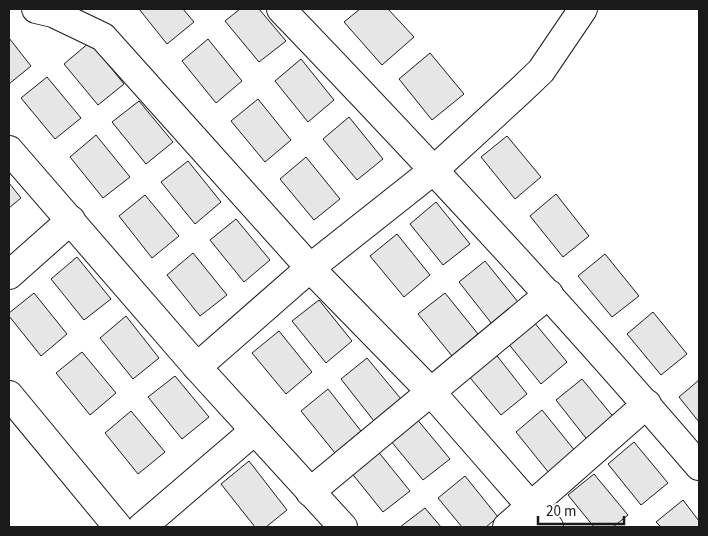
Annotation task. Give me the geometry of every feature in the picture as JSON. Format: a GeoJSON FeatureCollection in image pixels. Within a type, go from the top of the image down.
{"type":"FeatureCollection","features":[{"type":"Feature","properties":{"kind":"street"},"geometry":{"type":"LineString","coordinates":[[281,9],[435,169],[647,404],[699,466]]}},
{"type":"Feature","properties":{"kind":"street"},"geometry":{"type":"LineString","coordinates":[[197,367],[310,268],[435,169],[540,71],[583,9]]}},
{"type":"Feature","properties":{"kind":"street"},"geometry":{"type":"LineString","coordinates":[[49,10],[103,37],[310,268],[431,392],[549,527]]}},
{"type":"Feature","properties":{"kind":"street"},"geometry":{"type":"LineString","coordinates":[[9,150],[197,367],[343,527]]}},
{"type":"Feature","properties":{"kind":"street"},"geometry":{"type":"LineString","coordinates":[[9,275],[71,220]]}},
{"type":"Feature","properties":{"kind":"street"},"geometry":{"type":"LineString","coordinates":[[310,492],[549,294]]}},
{"type":"Feature","properties":{"kind":"street"},"geometry":{"type":"LineString","coordinates":[[9,395],[118,527]]}},
{"type":"Feature","properties":{"kind":"street"},"geometry":{"type":"LineString","coordinates":[[507,527],[647,404]]}},
{"type":"Feature","properties":{"kind":"street"},"geometry":{"type":"LineString","coordinates":[[142,527],[254,431]]}},
{"type":"Feature","properties":{"kind":"building"},"geometry":{"type":"Polygon","coordinates":[[[139,9],[183,9],[194,22],[167,44],[139,9]]]}},
{"type":"Feature","properties":{"kind":"building"},"geometry":{"type":"Polygon","coordinates":[[[240,9],[259,9],[286,41],[259,62],[225,21],[240,9]]]}},
{"type":"Feature","properties":{"kind":"building"},"geometry":{"type":"Polygon","coordinates":[[[360,9],[388,9],[414,37],[382,65],[344,22],[360,9]]]}},
{"type":"Feature","properties":{"kind":"building"},"geometry":{"type":"Polygon","coordinates":[[[9,38],[31,66],[9,84],[9,38]]]}},
{"type":"Feature","properties":{"kind":"building"},"geometry":{"type":"Polygon","coordinates":[[[208,39],[242,81],[216,103],[182,61],[208,39]]]}},
{"type":"Feature","properties":{"kind":"building"},"geometry":{"type":"Polygon","coordinates":[[[90,42],[124,84],[98,105],[64,64],[90,42]]]}},
{"type":"Feature","properties":{"kind":"building"},"geometry":{"type":"Polygon","coordinates":[[[430,53],[464,94],[432,120],[399,79],[430,53]]]}},
{"type":"Feature","properties":{"kind":"building"},"geometry":{"type":"Polygon","coordinates":[[[301,59],[334,100],[308,122],[275,81],[301,59]]]}},
{"type":"Feature","properties":{"kind":"building"},"geometry":{"type":"Polygon","coordinates":[[[47,77],[81,118],[55,139],[21,98],[47,77]]]}},
{"type":"Feature","properties":{"kind":"building"},"geometry":{"type":"Polygon","coordinates":[[[258,99],[291,140],[265,162],[231,121],[258,99]]]}},
{"type":"Feature","properties":{"kind":"building"},"geometry":{"type":"Polygon","coordinates":[[[139,101],[173,142],[146,164],[112,122],[139,101]]]}},
{"type":"Feature","properties":{"kind":"building"},"geometry":{"type":"Polygon","coordinates":[[[349,117],[383,159],[357,180],[323,139],[349,117]]]}},
{"type":"Feature","properties":{"kind":"building"},"geometry":{"type":"Polygon","coordinates":[[[96,135],[130,177],[103,198],[70,157],[96,135]]]}},
{"type":"Feature","properties":{"kind":"building"},"geometry":{"type":"Polygon","coordinates":[[[507,136],[541,177],[515,199],[481,157],[507,136]]]}},
{"type":"Feature","properties":{"kind":"building"},"geometry":{"type":"Polygon","coordinates":[[[306,157],[340,199],[314,220],[280,179],[306,157]]]}},
{"type":"Feature","properties":{"kind":"building"},"geometry":{"type":"Polygon","coordinates":[[[188,161],[221,202],[195,224],[161,182],[188,161]]]}},
{"type":"Feature","properties":{"kind":"building"},"geometry":{"type":"Polygon","coordinates":[[[9,183],[21,198],[9,208],[9,183]]]}},
{"type":"Feature","properties":{"kind":"building"},"geometry":{"type":"Polygon","coordinates":[[[556,194],[589,236],[563,257],[530,216],[556,194]]]}},
{"type":"Feature","properties":{"kind":"building"},"geometry":{"type":"Polygon","coordinates":[[[145,195],[179,236],[152,258],[119,216],[145,195]]]}},
{"type":"Feature","properties":{"kind":"building"},"geometry":{"type":"Polygon","coordinates":[[[436,202],[470,244],[443,265],[410,224],[436,202]]]}},
{"type":"Feature","properties":{"kind":"building"},"geometry":{"type":"Polygon","coordinates":[[[236,219],[270,260],[244,282],[210,240],[236,219]]]}},
{"type":"Feature","properties":{"kind":"building"},"geometry":{"type":"Polygon","coordinates":[[[397,234],[430,275],[404,297],[370,256],[397,234]]]}},
{"type":"Feature","properties":{"kind":"building"},"geometry":{"type":"Polygon","coordinates":[[[193,253],[227,295],[200,316],[167,275],[193,253]]]}},
{"type":"Feature","properties":{"kind":"building"},"geometry":{"type":"Polygon","coordinates":[[[605,254],[639,296],[612,317],[578,276],[605,254]]]}},
{"type":"Feature","properties":{"kind":"building"},"geometry":{"type":"Polygon","coordinates":[[[77,257],[111,299],[84,320],[51,279],[77,257]]]}},
{"type":"Feature","properties":{"kind":"building"},"geometry":{"type":"Polygon","coordinates":[[[485,261],[518,302],[492,324],[459,282],[485,261]]]}},
{"type":"Feature","properties":{"kind":"building"},"geometry":{"type":"Polygon","coordinates":[[[34,293],[67,334],[41,356],[9,316],[9,313],[34,293]]]}},
{"type":"Feature","properties":{"kind":"building"},"geometry":{"type":"Polygon","coordinates":[[[445,293],[478,334],[452,356],[418,314],[445,293]]]}},
{"type":"Feature","properties":{"kind":"building"},"geometry":{"type":"Polygon","coordinates":[[[319,300],[352,341],[326,363],[292,321],[319,300]]]}},
{"type":"Feature","properties":{"kind":"building"},"geometry":{"type":"Polygon","coordinates":[[[653,312],[687,354],[661,375],[627,334],[653,312]]]}},
{"type":"Feature","properties":{"kind":"building"},"geometry":{"type":"Polygon","coordinates":[[[126,316],[159,358],[133,379],[100,338],[126,316]]]}},
{"type":"Feature","properties":{"kind":"building"},"geometry":{"type":"Polygon","coordinates":[[[533,321],[567,362],[541,384],[507,342],[533,321]]]}},
{"type":"Feature","properties":{"kind":"building"},"geometry":{"type":"Polygon","coordinates":[[[279,331],[312,372],[286,394],[252,353],[279,331]]]}},
{"type":"Feature","properties":{"kind":"building"},"geometry":{"type":"Polygon","coordinates":[[[82,352],[116,393],[90,415],[56,373],[82,352]]]}},
{"type":"Feature","properties":{"kind":"building"},"geometry":{"type":"Polygon","coordinates":[[[494,352],[527,394],[501,415],[467,374],[494,352]]]}},
{"type":"Feature","properties":{"kind":"building"},"geometry":{"type":"Polygon","coordinates":[[[367,358],[401,399],[374,421],[341,379],[367,358]]]}},
{"type":"Feature","properties":{"kind":"building"},"geometry":{"type":"Polygon","coordinates":[[[175,376],[209,417],[182,439],[148,397],[175,376]]]}},
{"type":"Feature","properties":{"kind":"building"},"geometry":{"type":"Polygon","coordinates":[[[582,379],[616,420],[589,442],[556,400],[582,379]]]}},
{"type":"Feature","properties":{"kind":"building"},"geometry":{"type":"Polygon","coordinates":[[[699,380],[699,422],[679,397],[699,380]]]}},
{"type":"Feature","properties":{"kind":"building"},"geometry":{"type":"Polygon","coordinates":[[[328,389],[361,431],[335,453],[301,411],[328,389]]]}},
{"type":"Feature","properties":{"kind":"building"},"geometry":{"type":"Polygon","coordinates":[[[542,410],[576,452],[549,473],[516,432],[542,410]]]}},
{"type":"Feature","properties":{"kind":"building"},"geometry":{"type":"Polygon","coordinates":[[[131,411],[165,452],[138,474],[105,433],[131,411]]]}},
{"type":"Feature","properties":{"kind":"building"},"geometry":{"type":"Polygon","coordinates":[[[416,418],[450,459],[423,480],[390,440],[416,418]]]}},
{"type":"Feature","properties":{"kind":"building"},"geometry":{"type":"Polygon","coordinates":[[[634,442],[668,483],[641,505],[608,464],[634,442]]]}},
{"type":"Feature","properties":{"kind":"building"},"geometry":{"type":"Polygon","coordinates":[[[376,449],[410,491],[383,512],[350,471],[376,449]]]}},
{"type":"Feature","properties":{"kind":"building"},"geometry":{"type":"Polygon","coordinates":[[[249,461],[287,510],[266,527],[255,527],[221,484],[249,461]]]}},
{"type":"Feature","properties":{"kind":"building"},"geometry":{"type":"Polygon","coordinates":[[[594,474],[628,515],[613,527],[594,527],[568,495],[594,474]]]}},
{"type":"Feature","properties":{"kind":"building"},"geometry":{"type":"Polygon","coordinates":[[[465,476],[498,517],[486,527],[462,527],[438,498],[465,476]]]}},
{"type":"Feature","properties":{"kind":"building"},"geometry":{"type":"Polygon","coordinates":[[[683,500],[699,521],[699,527],[661,527],[656,522],[683,500]]]}},
{"type":"Feature","properties":{"kind":"building"},"geometry":{"type":"Polygon","coordinates":[[[425,508],[441,527],[400,527],[425,508]]]}}]}
